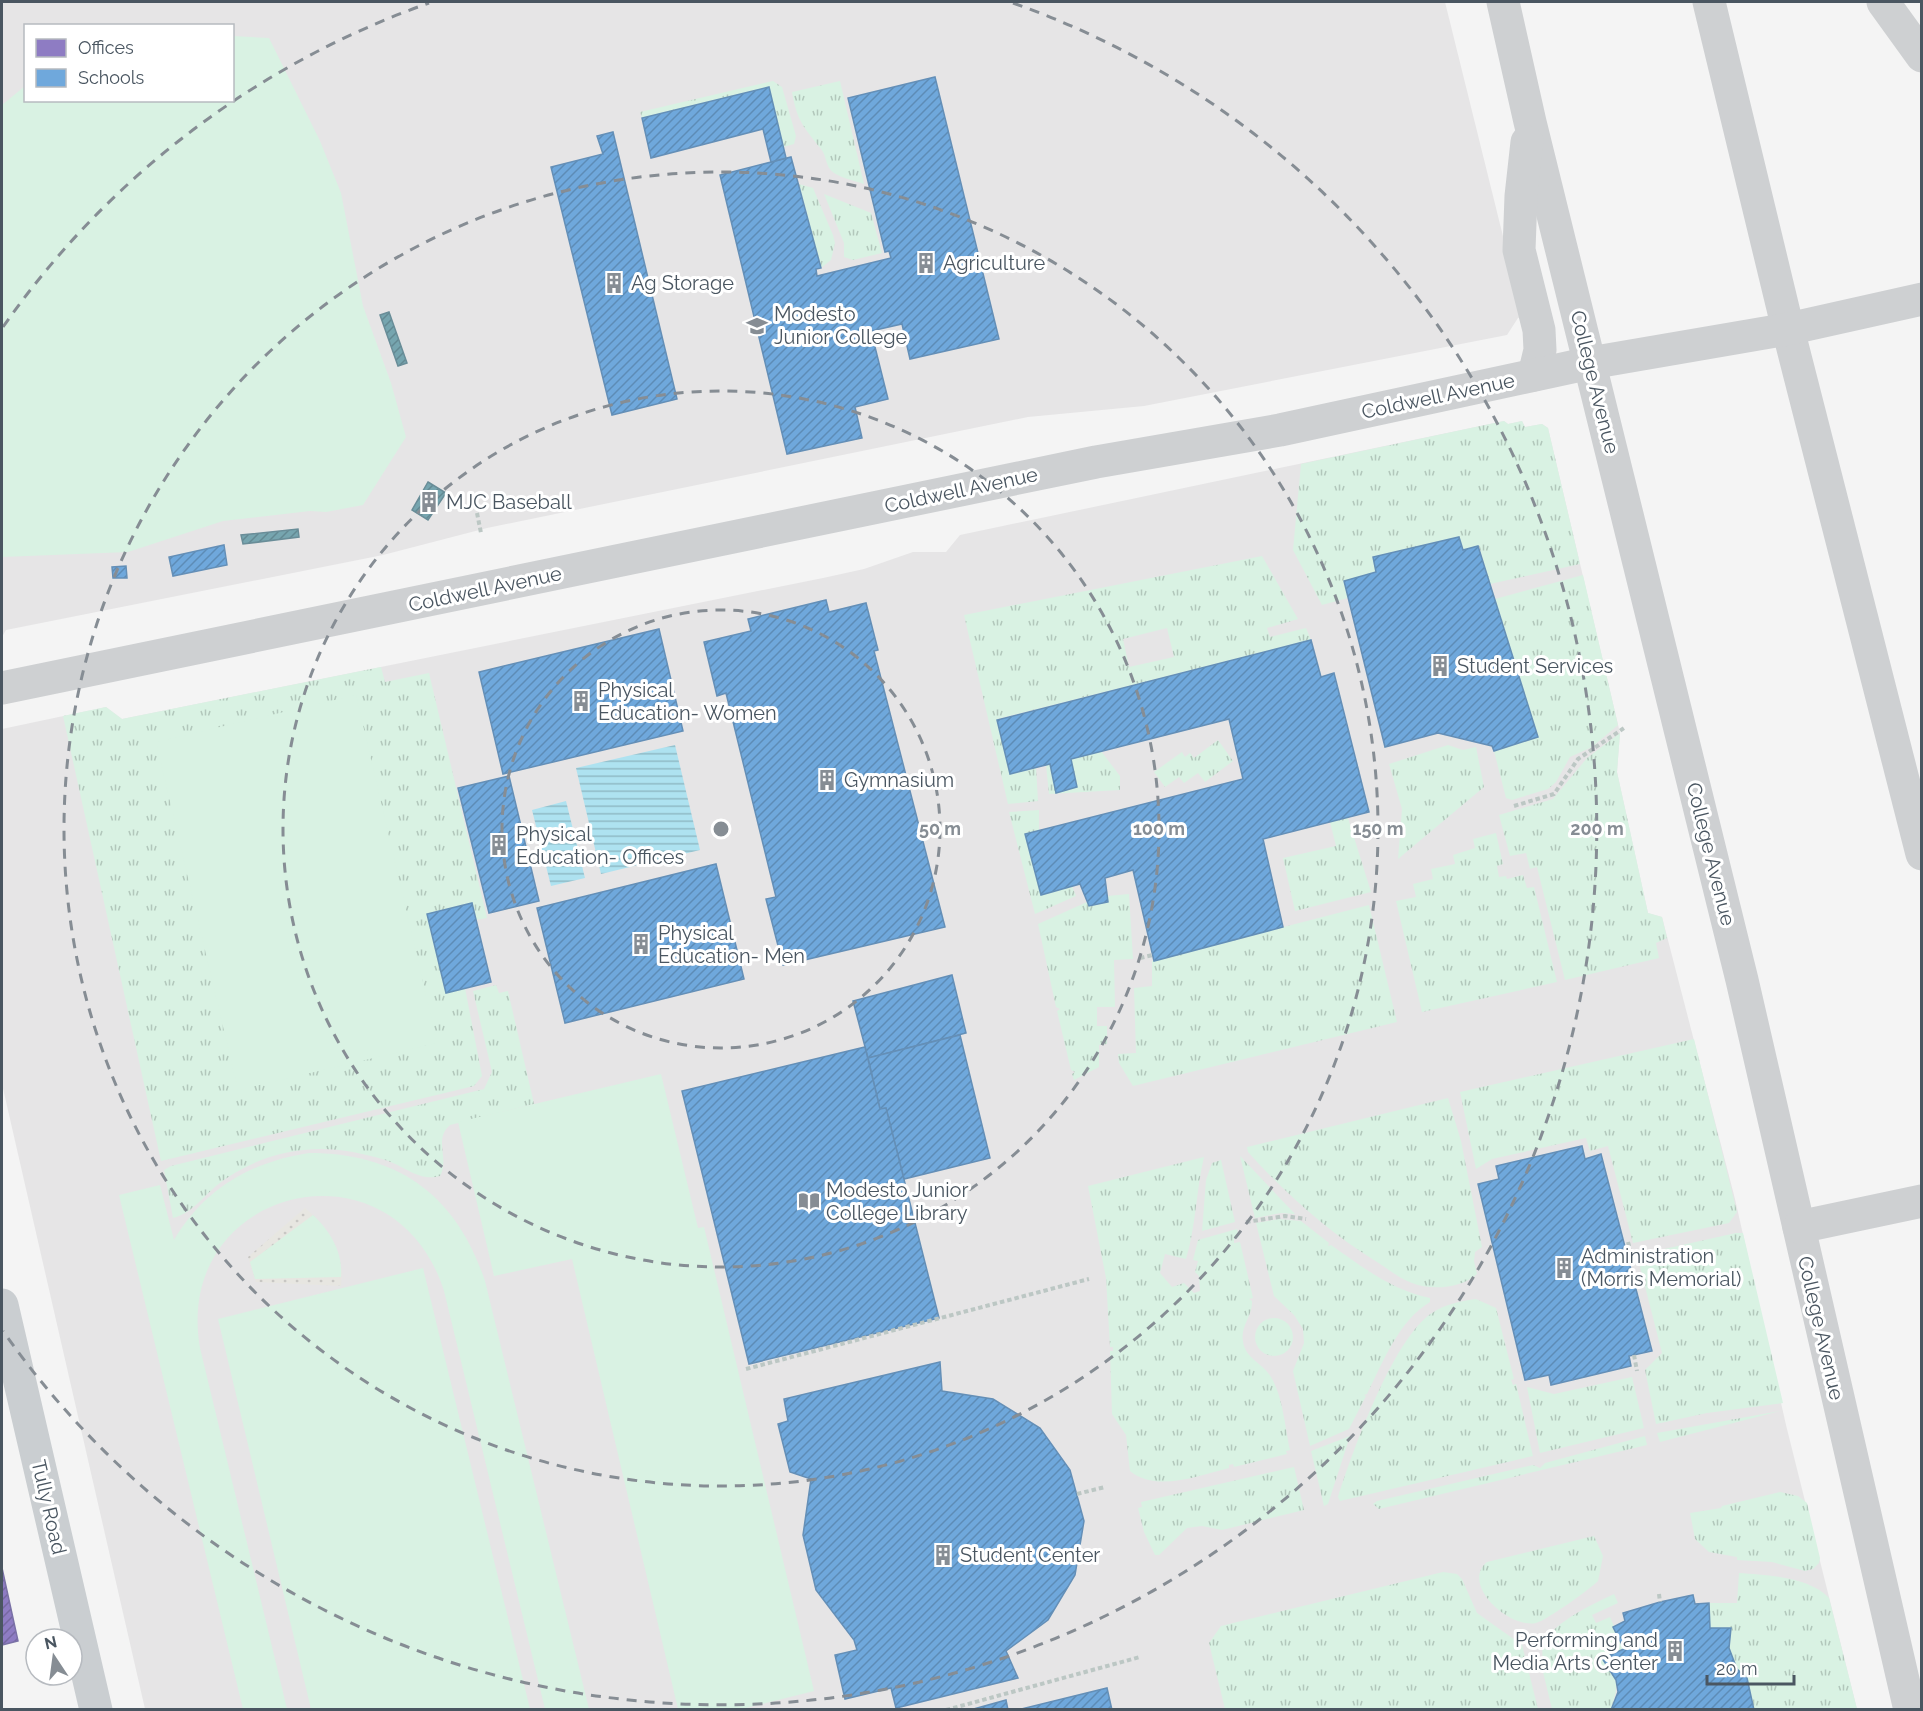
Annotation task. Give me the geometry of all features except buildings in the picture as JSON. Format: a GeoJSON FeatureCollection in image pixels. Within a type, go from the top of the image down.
{"type":"FeatureCollection","features":[{"type":"Feature","properties":{"kind":"main road","name":"Tully Road"},"geometry":{"type":"LineString","coordinates":[[4,1323],[96,1710]]}},
{"type":"Feature","properties":{"kind":"street"},"geometry":{"type":"LineString","coordinates":[[1709,2],[1788,329],[1922,855]]}},
{"type":"Feature","properties":{"kind":"street"},"geometry":{"type":"LineString","coordinates":[[1883,2],[1922,56]]}},
{"type":"Feature","properties":{"kind":"street","name":"College Avenue"},"geometry":{"type":"LineString","coordinates":[[1511,4],[1530,122],[1742,980],[1910,1710]]}},
{"type":"Feature","properties":{"kind":"street"},"geometry":{"type":"LineString","coordinates":[[1530,122],[1521,196],[1519,250],[1539,330],[1540,350],[1534,375]]}},
{"type":"Feature","properties":{"kind":"street","name":"Coldwell Avenue"},"geometry":{"type":"LineString","coordinates":[[2,688],[1084,464],[1280,430],[1590,363],[1788,329],[1922,299]]}},
{"type":"Feature","properties":{"kind":"street"},"geometry":{"type":"LineString","coordinates":[[1799,1227],[1922,1201]]}},
{"type":"Feature","properties":{"kind":"path"},"geometry":{"type":"LineString","coordinates":[[477,513],[481,533]]}},
{"type":"Feature","properties":{"kind":"path"},"geometry":{"type":"LineString","coordinates":[[1514,806],[1554,794],[1578,759],[1623,728]]}},
{"type":"Feature","properties":{"kind":"path"},"geometry":{"type":"LineString","coordinates":[[1140,958],[1153,955]]}},
{"type":"Feature","properties":{"kind":"path"},"geometry":{"type":"LineString","coordinates":[[1246,1222],[1276,1216],[1306,1219]]}},
{"type":"Feature","properties":{"kind":"path"},"geometry":{"type":"LineString","coordinates":[[1628,1242],[1633,1261]]}},
{"type":"Feature","properties":{"kind":"path"},"geometry":{"type":"LineString","coordinates":[[746,1369],[1089,1279]]}},
{"type":"Feature","properties":{"kind":"path"},"geometry":{"type":"LineString","coordinates":[[1634,1355],[1637,1371]]}},
{"type":"Feature","properties":{"kind":"path"},"geometry":{"type":"LineString","coordinates":[[1077,1494],[1105,1487]]}},
{"type":"Feature","properties":{"kind":"path"},"geometry":{"type":"LineString","coordinates":[[1659,1594],[1660,1602]]}},
{"type":"Feature","properties":{"kind":"path"},"geometry":{"type":"LineString","coordinates":[[946,1710],[1140,1657]]}},
{"type":"Feature","properties":{"kind":"shaded area","name":"Modesto Junior College"},"geometry":{"type":"Polygon","coordinates":[[[2,2],[1445,2],[1523,317],[1518,318],[1507,335],[1144,406],[1028,417],[487,528],[383,555],[6,630],[2,637],[2,2]]]}},
{"type":"Feature","properties":{"kind":"shaded area"},"geometry":{"type":"Polygon","coordinates":[[[1504,421],[1508,424],[1522,421],[1525,427],[1542,424],[1548,428],[1620,733],[1617,772],[1648,913],[1662,917],[1735,1199],[1786,1425],[1857,1709],[145,1709],[2,1084],[2,729],[106,707],[122,719],[823,578],[864,569],[913,552],[946,552],[960,535],[1504,421]]]}},
{"type":"Feature","properties":{"kind":"green space"},"geometry":{"type":"Polygon","coordinates":[[[234,36],[269,38],[320,141],[341,193],[363,306],[391,383],[406,437],[363,505],[326,512],[310,511],[223,521],[128,552],[2,557],[2,105],[24,87],[24,102],[234,102],[234,36]]]}},
{"type":"Feature","properties":{"kind":"green space"},"geometry":{"type":"Polygon","coordinates":[[[773,81],[782,87],[796,136],[794,144],[783,147],[768,87],[642,118],[640,112],[773,81]]]}},
{"type":"Feature","properties":{"kind":"green space"},"geometry":{"type":"Polygon","coordinates":[[[840,81],[864,184],[831,171],[823,152],[802,123],[794,102],[792,92],[840,81]]]}},
{"type":"Feature","properties":{"kind":"green space"},"geometry":{"type":"Polygon","coordinates":[[[799,184],[813,188],[833,235],[835,243],[831,260],[821,268],[799,184]]]}},
{"type":"Feature","properties":{"kind":"green space"},"geometry":{"type":"Polygon","coordinates":[[[824,194],[871,213],[882,253],[853,260],[844,257],[844,243],[824,194]]]}},
{"type":"Feature","properties":{"kind":"green space"},"geometry":{"type":"Polygon","coordinates":[[[1504,421],[1508,424],[1522,421],[1525,427],[1542,424],[1548,428],[1580,564],[1490,584],[1479,546],[1463,550],[1458,537],[1373,557],[1376,572],[1344,581],[1348,598],[1322,605],[1293,550],[1301,464],[1504,421]]]}},
{"type":"Feature","properties":{"kind":"green space"},"geometry":{"type":"Polygon","coordinates":[[[1262,556],[1298,619],[1267,628],[1270,637],[1306,628],[1311,640],[997,719],[1010,773],[1036,767],[1038,801],[1008,804],[964,615],[1262,556]],[[1167,628],[1123,639],[1129,667],[1174,657],[1167,628]]]}},
{"type":"Feature","properties":{"kind":"green space"},"geometry":{"type":"Polygon","coordinates":[[[1583,575],[1618,725],[1592,747],[1570,757],[1556,782],[1548,789],[1512,800],[1506,798],[1494,751],[1538,736],[1495,599],[1583,575]]]}},
{"type":"Feature","properties":{"kind":"green space"},"geometry":{"type":"Polygon","coordinates":[[[381,667],[385,682],[429,673],[487,918],[476,920],[471,903],[427,914],[446,992],[465,988],[482,1076],[474,1086],[161,1161],[63,716],[106,707],[122,719],[381,667]]]}},
{"type":"Feature","properties":{"kind":"green space"},"geometry":{"type":"Polygon","coordinates":[[[356,695],[437,1043],[238,1090],[156,742],[356,695]]]}},
{"type":"Feature","properties":{"kind":"green space"},"geometry":{"type":"Polygon","coordinates":[[[1620,733],[1617,772],[1648,913],[1662,917],[1667,938],[1656,943],[1659,958],[1565,980],[1537,867],[1530,869],[1526,853],[1510,856],[1499,815],[1553,799],[1587,758],[1620,733]]]}},
{"type":"Feature","properties":{"kind":"green space"},"geometry":{"type":"Polygon","coordinates":[[[1218,740],[1233,761],[1205,782],[1198,773],[1184,783],[1179,777],[1165,787],[1154,772],[1182,752],[1185,757],[1190,753],[1194,758],[1218,740]]]}},
{"type":"Feature","properties":{"kind":"green space"},"geometry":{"type":"Polygon","coordinates":[[[1448,745],[1463,750],[1476,747],[1484,787],[1398,859],[1402,809],[1389,764],[1448,745]]]}},
{"type":"Feature","properties":{"kind":"green space"},"geometry":{"type":"Polygon","coordinates":[[[1101,751],[1120,776],[1120,790],[1049,794],[1046,765],[1050,764],[1068,788],[1077,786],[1071,759],[1101,751]]]}},
{"type":"Feature","properties":{"kind":"green space"},"geometry":{"type":"Polygon","coordinates":[[[1039,810],[1039,831],[1025,835],[1041,895],[1072,886],[1076,896],[1035,914],[1009,812],[1039,810]]]}},
{"type":"Feature","properties":{"kind":"green space"},"geometry":{"type":"Polygon","coordinates":[[[1348,818],[1371,892],[1295,911],[1283,858],[1336,846],[1330,822],[1348,818]]]}},
{"type":"Feature","properties":{"kind":"green space"},"geometry":{"type":"Polygon","coordinates":[[[1496,833],[1503,864],[1497,866],[1499,877],[1506,876],[1507,879],[1523,875],[1527,888],[1534,887],[1557,982],[1422,1012],[1396,901],[1416,897],[1413,884],[1433,879],[1431,869],[1455,864],[1453,855],[1475,848],[1473,839],[1496,833]]]}},
{"type":"Feature","properties":{"kind":"green space"},"geometry":{"type":"Polygon","coordinates":[[[1129,894],[1133,959],[1114,960],[1115,1007],[1097,1007],[1097,1026],[1107,1026],[1107,1044],[1099,1045],[1099,1067],[1074,1080],[1072,1074],[1075,1072],[1071,1070],[1057,1011],[1060,1009],[1056,1007],[1038,924],[1087,902],[1089,906],[1107,902],[1107,896],[1129,894]]]}},
{"type":"Feature","properties":{"kind":"green space"},"geometry":{"type":"Polygon","coordinates":[[[1369,905],[1397,1022],[1133,1086],[1119,1063],[1118,1054],[1136,1053],[1134,988],[1152,986],[1152,961],[1369,905]]]}},
{"type":"Feature","properties":{"kind":"green space"},"geometry":{"type":"Polygon","coordinates":[[[496,985],[499,993],[508,991],[534,1104],[450,1125],[443,1137],[443,1169],[440,1176],[425,1177],[385,1160],[345,1151],[314,1149],[292,1152],[269,1157],[236,1172],[216,1186],[191,1209],[173,1218],[164,1170],[171,1166],[484,1089],[492,1072],[473,991],[496,985]]]}},
{"type":"Feature","properties":{"kind":"green space"},"geometry":{"type":"Polygon","coordinates":[[[1694,1039],[1737,1212],[1729,1223],[1633,1243],[1608,1146],[1590,1151],[1586,1138],[1492,1159],[1476,1169],[1460,1092],[1694,1039]]]}},
{"type":"Feature","properties":{"kind":"green space"},"geometry":{"type":"Polygon","coordinates":[[[661,1074],[698,1228],[704,1227],[814,1691],[742,1709],[678,1709],[572,1259],[494,1276],[458,1122],[661,1074]]]}},
{"type":"Feature","properties":{"kind":"green space"},"geometry":{"type":"Polygon","coordinates":[[[1448,1098],[1461,1141],[1482,1247],[1475,1252],[1474,1261],[1477,1274],[1455,1285],[1428,1287],[1394,1274],[1325,1225],[1293,1198],[1248,1152],[1247,1147],[1448,1098]]]}},
{"type":"Feature","properties":{"kind":"green space"},"geometry":{"type":"Polygon","coordinates":[[[309,1153],[341,1155],[371,1161],[397,1171],[420,1185],[441,1203],[458,1225],[473,1251],[485,1281],[589,1709],[545,1709],[444,1291],[418,1241],[381,1210],[337,1197],[293,1200],[252,1217],[219,1249],[200,1293],[200,1348],[287,1709],[243,1709],[119,1195],[160,1185],[174,1240],[200,1206],[231,1180],[268,1163],[309,1153]]]}},
{"type":"Feature","properties":{"kind":"green space"},"geometry":{"type":"Polygon","coordinates":[[[1240,1156],[1295,1214],[1281,1213],[1255,1218],[1240,1156]]]}},
{"type":"Feature","properties":{"kind":"green space"},"geometry":{"type":"Polygon","coordinates":[[[1204,1157],[1186,1259],[1165,1254],[1160,1273],[1172,1287],[1184,1283],[1194,1293],[1200,1291],[1199,1276],[1195,1272],[1198,1261],[1193,1260],[1198,1240],[1237,1229],[1239,1237],[1234,1239],[1234,1243],[1240,1242],[1253,1298],[1249,1299],[1252,1301],[1252,1306],[1243,1331],[1244,1347],[1251,1357],[1268,1372],[1275,1385],[1290,1450],[1286,1451],[1287,1454],[1234,1467],[1233,1464],[1229,1465],[1229,1468],[1192,1478],[1166,1482],[1153,1481],[1130,1471],[1126,1435],[1112,1414],[1110,1351],[1113,1351],[1113,1347],[1110,1347],[1106,1278],[1088,1186],[1204,1157]]]}},
{"type":"Feature","properties":{"kind":"green space"},"geometry":{"type":"Polygon","coordinates":[[[1221,1160],[1235,1222],[1202,1231],[1206,1180],[1212,1163],[1221,1160]]]}},
{"type":"Feature","properties":{"kind":"green space"},"geometry":{"type":"Polygon","coordinates":[[[313,1215],[325,1228],[338,1251],[341,1277],[255,1279],[250,1262],[313,1215]]]}},
{"type":"Feature","properties":{"kind":"green space"},"geometry":{"type":"Polygon","coordinates":[[[1279,1219],[1301,1221],[1329,1243],[1328,1246],[1331,1245],[1378,1277],[1403,1290],[1430,1298],[1430,1302],[1419,1310],[1400,1331],[1367,1394],[1364,1395],[1366,1396],[1349,1429],[1310,1446],[1293,1371],[1304,1343],[1303,1329],[1294,1315],[1274,1296],[1256,1223],[1279,1219]]]}},
{"type":"Feature","properties":{"kind":"green space"},"geometry":{"type":"Polygon","coordinates":[[[1743,1233],[1783,1403],[1707,1413],[1656,1424],[1645,1370],[1662,1353],[1637,1255],[1743,1233]]]}},
{"type":"Feature","properties":{"kind":"green space"},"geometry":{"type":"Polygon","coordinates":[[[423,1268],[530,1709],[311,1709],[218,1319],[423,1268]]]}},
{"type":"Feature","properties":{"kind":"green space"},"geometry":{"type":"Polygon","coordinates":[[[1476,1299],[1496,1308],[1514,1379],[1511,1380],[1513,1385],[1516,1384],[1533,1456],[1340,1501],[1338,1497],[1353,1453],[1376,1398],[1403,1346],[1417,1326],[1432,1313],[1448,1305],[1476,1299]]]}},
{"type":"Feature","properties":{"kind":"green space"},"geometry":{"type":"Polygon","coordinates":[[[1274,1318],[1281,1319],[1287,1324],[1292,1330],[1292,1344],[1287,1350],[1281,1355],[1274,1356],[1267,1355],[1261,1350],[1256,1344],[1255,1337],[1256,1330],[1261,1324],[1267,1319],[1274,1318]]]}},
{"type":"Feature","properties":{"kind":"green space"},"geometry":{"type":"Polygon","coordinates":[[[1632,1377],[1644,1428],[1540,1453],[1527,1387],[1554,1394],[1632,1377]]]}},
{"type":"Feature","properties":{"kind":"green space"},"geometry":{"type":"Polygon","coordinates":[[[1780,1411],[1660,1442],[1657,1433],[1780,1411]]]}},
{"type":"Feature","properties":{"kind":"green space"},"geometry":{"type":"Polygon","coordinates":[[[1350,1436],[1328,1504],[1324,1506],[1311,1451],[1350,1436]]]}},
{"type":"Feature","properties":{"kind":"green space"},"geometry":{"type":"Polygon","coordinates":[[[1645,1436],[1647,1445],[1379,1509],[1373,1504],[1377,1501],[1533,1465],[1540,1468],[1545,1463],[1645,1436]]]}},
{"type":"Feature","properties":{"kind":"green space"},"geometry":{"type":"Polygon","coordinates":[[[1294,1467],[1304,1510],[1222,1530],[1202,1526],[1187,1528],[1159,1555],[1155,1555],[1144,1532],[1138,1508],[1142,1507],[1141,1502],[1294,1467]]]}},
{"type":"Feature","properties":{"kind":"green space"},"geometry":{"type":"Polygon","coordinates":[[[1780,1492],[1798,1496],[1807,1503],[1820,1558],[1819,1563],[1813,1569],[1805,1571],[1772,1562],[1737,1560],[1737,1557],[1709,1552],[1695,1539],[1690,1513],[1721,1508],[1780,1492]]]}},
{"type":"Feature","properties":{"kind":"green space"},"geometry":{"type":"Polygon","coordinates":[[[1594,1536],[1603,1556],[1598,1581],[1541,1621],[1525,1623],[1513,1619],[1491,1603],[1484,1593],[1479,1582],[1480,1571],[1487,1562],[1594,1536]]]}},
{"type":"Feature","properties":{"kind":"green space"},"geometry":{"type":"Polygon","coordinates":[[[1443,1572],[1457,1574],[1462,1579],[1477,1613],[1522,1645],[1538,1709],[1225,1709],[1209,1643],[1221,1626],[1443,1572]]]}},
{"type":"Feature","properties":{"kind":"green space"},"geometry":{"type":"Polygon","coordinates":[[[1739,1573],[1799,1581],[1821,1591],[1829,1598],[1857,1709],[1754,1709],[1747,1678],[1737,1669],[1729,1648],[1730,1628],[1710,1628],[1709,1603],[1737,1603],[1739,1573]]]}},
{"type":"Feature","properties":{"kind":"green space"},"geometry":{"type":"Polygon","coordinates":[[[1614,1594],[1618,1603],[1592,1615],[1596,1623],[1610,1617],[1624,1649],[1602,1658],[1616,1682],[1616,1693],[1611,1709],[1552,1709],[1543,1672],[1542,1642],[1566,1620],[1614,1594]]]}},
{"type":"Feature","properties":{"kind":"sand"},"geometry":{"type":"Polygon","coordinates":[[[305,1208],[334,1242],[342,1274],[341,1286],[256,1282],[248,1257],[305,1208]]]}},
{"type":"Feature","properties":{"kind":"water"},"geometry":{"type":"Polygon","coordinates":[[[675,745],[700,850],[601,874],[576,768],[675,745]]]}},
{"type":"Feature","properties":{"kind":"water"},"geometry":{"type":"Polygon","coordinates":[[[566,801],[585,878],[551,886],[532,810],[566,801]]]}},
{"type":"Feature","properties":{"kind":"place","name":"Agriculture"},"geometry":{"type":"Point","coordinates":[926,263]}},
{"type":"Feature","properties":{"kind":"place","name":"Ag Storage"},"geometry":{"type":"Point","coordinates":[614,283]}},
{"type":"Feature","properties":{"kind":"place","name":"Modesto Junior College"},"geometry":{"type":"Point","coordinates":[757,326]}},
{"type":"Feature","properties":{"kind":"place","name":"MJC Baseball"},"geometry":{"type":"Point","coordinates":[429,502]}},
{"type":"Feature","properties":{"kind":"place","name":"Student Services"},"geometry":{"type":"Point","coordinates":[1440,666]}},
{"type":"Feature","properties":{"kind":"place","name":"Physical Education- Women"},"geometry":{"type":"Point","coordinates":[581,701]}},
{"type":"Feature","properties":{"kind":"place","name":"Gymnasium"},"geometry":{"type":"Point","coordinates":[827,780]}},
{"type":"Feature","properties":{"kind":"place","name":"Physical Education- Offices"},"geometry":{"type":"Point","coordinates":[499,845]}},
{"type":"Feature","properties":{"kind":"place","name":"Physical Education- Men"},"geometry":{"type":"Point","coordinates":[641,944]}},
{"type":"Feature","properties":{"kind":"place","name":"Modesto Junior College Library"},"geometry":{"type":"Point","coordinates":[809,1201]}},
{"type":"Feature","properties":{"kind":"place","name":"Administration (Morris Memorial)"},"geometry":{"type":"Point","coordinates":[1564,1268]}},
{"type":"Feature","properties":{"kind":"place","name":"Student Center"},"geometry":{"type":"Point","coordinates":[943,1555]}},
{"type":"Feature","properties":{"kind":"place","name":"Performing and Media Arts Center"},"geometry":{"type":"Point","coordinates":[1675,1651]}}]}
